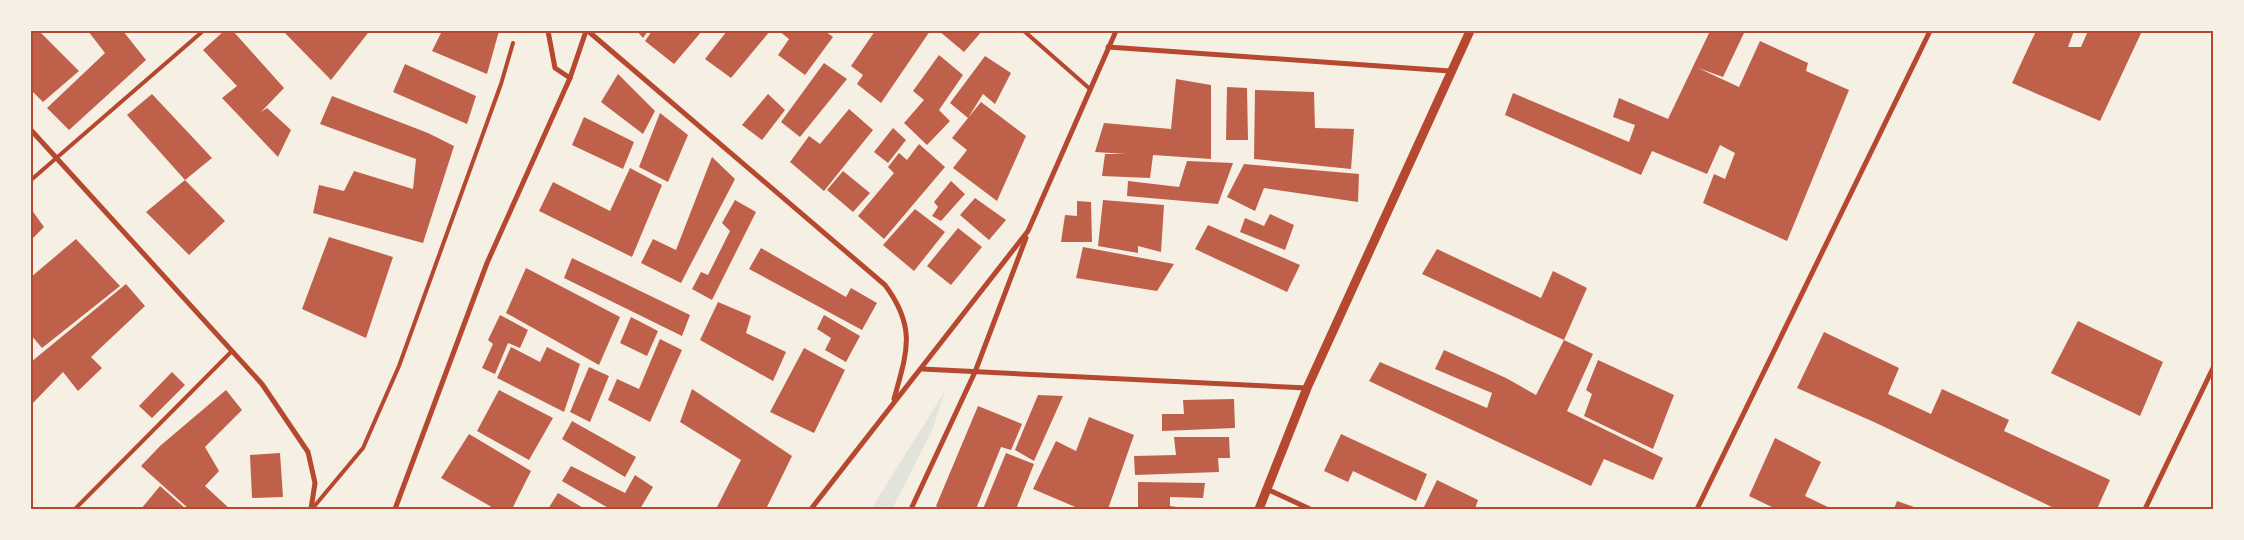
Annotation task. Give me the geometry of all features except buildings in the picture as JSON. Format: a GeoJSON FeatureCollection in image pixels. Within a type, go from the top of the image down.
{"type":"FeatureCollection","features":[{"type":"Feature","properties":{"kind":"street"},"geometry":{"type":"LineString","coordinates":[[548,31],[555,68],[570,78]]}},
{"type":"Feature","properties":{"kind":"street"},"geometry":{"type":"LineString","coordinates":[[395,509],[486,263],[570,78],[587,31],[884,285],[897,302],[908,334],[894,402]]}},
{"type":"Feature","properties":{"kind":"street"},"geometry":{"type":"LineString","coordinates":[[910,509],[975,372],[1028,231],[1116,31]]}},
{"type":"Feature","properties":{"kind":"street"},"geometry":{"type":"LineString","coordinates":[[1259,509],[1308,388],[1450,71],[1470,31]]}},
{"type":"Feature","properties":{"kind":"street"},"geometry":{"type":"LineString","coordinates":[[1697,509],[1930,31]]}},
{"type":"Feature","properties":{"kind":"street"},"geometry":{"type":"LineString","coordinates":[[1108,47],[1450,71]]}},
{"type":"Feature","properties":{"kind":"street"},"geometry":{"type":"LineString","coordinates":[[31,130],[262,384],[308,452],[315,484],[312,509]]}},
{"type":"Feature","properties":{"kind":"street"},"geometry":{"type":"LineString","coordinates":[[811,509],[1028,231]]}},
{"type":"Feature","properties":{"kind":"street"},"geometry":{"type":"LineString","coordinates":[[2145,509],[2213,368]]}},
{"type":"Feature","properties":{"kind":"street"},"geometry":{"type":"LineString","coordinates":[[922,369],[1308,388]]}},
{"type":"Feature","properties":{"kind":"street"},"geometry":{"type":"LineString","coordinates":[[1267,489],[1310,509]]}},
{"type":"Feature","properties":{"kind":"lane"},"geometry":{"type":"LineString","coordinates":[[31,180],[202,31]]}},
{"type":"Feature","properties":{"kind":"lane"},"geometry":{"type":"LineString","coordinates":[[1024,31],[1090,89]]}},
{"type":"Feature","properties":{"kind":"lane"},"geometry":{"type":"LineString","coordinates":[[312,509],[363,448],[400,366],[501,84],[513,43]]}},
{"type":"Feature","properties":{"kind":"lane"},"geometry":{"type":"LineString","coordinates":[[75,509],[232,351]]}},
{"type":"Feature","properties":{"kind":"shaded area"},"geometry":{"type":"Polygon","coordinates":[[[945,391],[932,431],[892,509],[871,509],[945,391]]]}}]}
